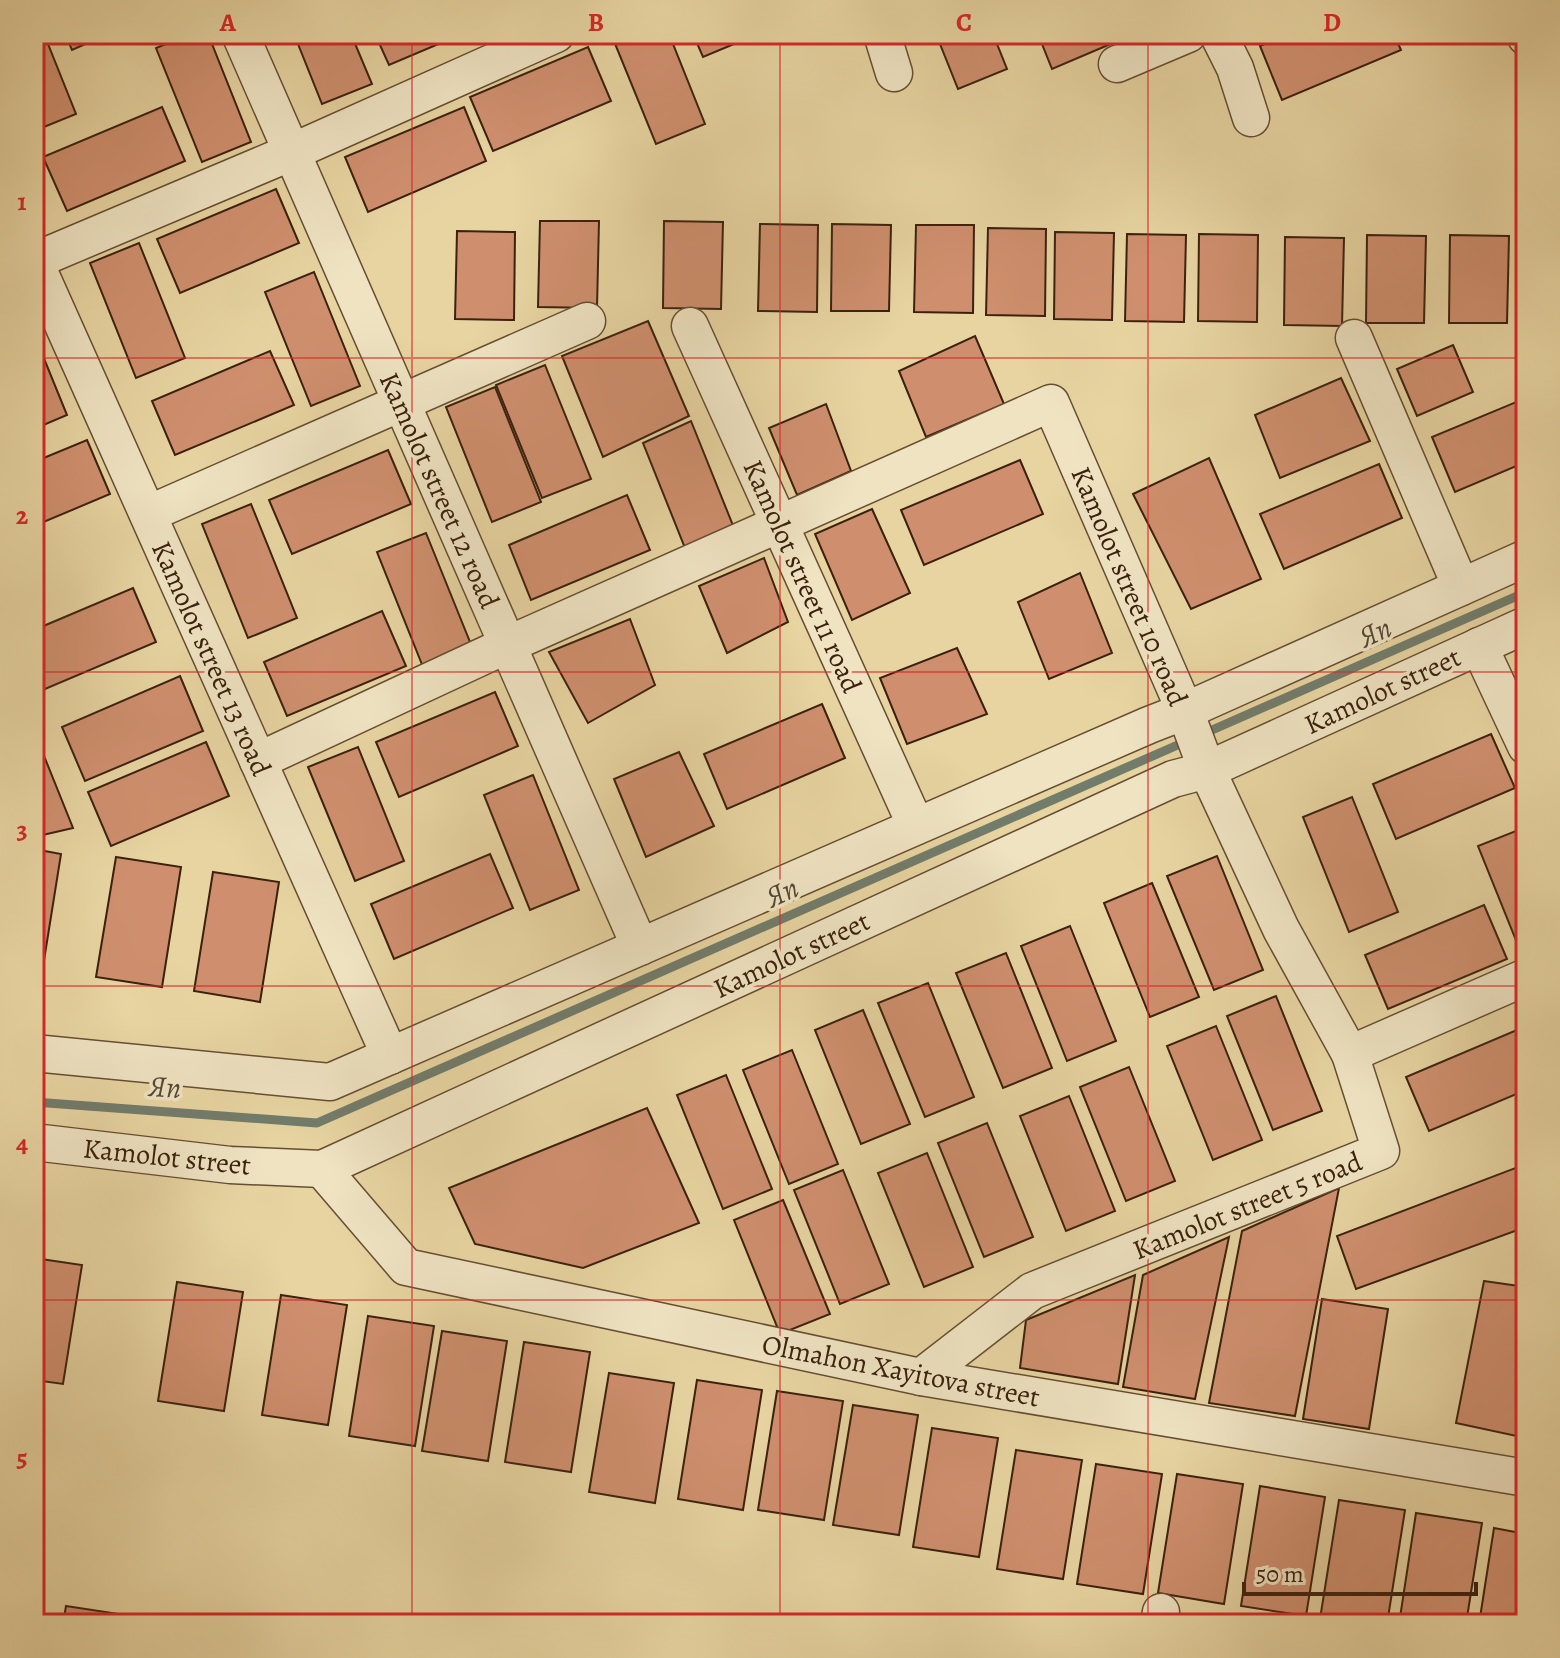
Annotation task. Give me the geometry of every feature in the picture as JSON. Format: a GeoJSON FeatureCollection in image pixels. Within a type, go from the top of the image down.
{"type":"FeatureCollection","features":[{"type":"Feature","properties":{"kind":"street","name":"Kamolot street 12 road"},"geometry":{"type":"LineString","coordinates":[[240,34],[640,947]]}},
{"type":"Feature","properties":{"kind":"street"},"geometry":{"type":"LineString","coordinates":[[882,34],[894,73]]}},
{"type":"Feature","properties":{"kind":"street"},"geometry":{"type":"LineString","coordinates":[[1117,64],[1188,34]]}},
{"type":"Feature","properties":{"kind":"street"},"geometry":{"type":"LineString","coordinates":[[1218,34],[1235,68],[1251,118]]}},
{"type":"Feature","properties":{"kind":"street"},"geometry":{"type":"LineString","coordinates":[[34,261],[292,152],[552,35]]}},
{"type":"Feature","properties":{"kind":"street","name":"Kamolot street 13 road"},"geometry":{"type":"LineString","coordinates":[[34,261],[390,1056]]}},
{"type":"Feature","properties":{"kind":"street"},"geometry":{"type":"LineString","coordinates":[[148,514],[587,321]]}},
{"type":"Feature","properties":{"kind":"street","name":"Kamolot street 11 road"},"geometry":{"type":"LineString","coordinates":[[690,326],[916,826]]}},
{"type":"Feature","properties":{"kind":"street"},"geometry":{"type":"LineString","coordinates":[[1354,338],[1461,587]]}},
{"type":"Feature","properties":{"kind":"street","name":"Kamolot street 10 road"},"geometry":{"type":"LineString","coordinates":[[779,523],[1051,403],[1185,711],[1207,770]]}},
{"type":"Feature","properties":{"kind":"street"},"geometry":{"type":"LineString","coordinates":[[258,761],[779,523]]}},
{"type":"Feature","properties":{"kind":"street"},"geometry":{"type":"LineString","coordinates":[[34,1053],[330,1082],[1185,711],[1526,558]]}},
{"type":"Feature","properties":{"kind":"street","name":"Kamolot street"},"geometry":{"type":"LineString","coordinates":[[34,1142],[230,1165],[322,1169],[1173,779],[1207,770],[1526,625]]}},
{"type":"Feature","properties":{"kind":"street"},"geometry":{"type":"LineString","coordinates":[[1479,646],[1526,746]]}},
{"type":"Feature","properties":{"kind":"street","name":"Kamolot street 5 road"},"geometry":{"type":"LineString","coordinates":[[921,1377],[1032,1291],[1381,1151],[1350,1054],[1281,929],[1207,770]]}},
{"type":"Feature","properties":{"kind":"street"},"geometry":{"type":"LineString","coordinates":[[1350,1054],[1526,977]]}},
{"type":"Feature","properties":{"kind":"street","name":"Olmahon Xayitova street"},"geometry":{"type":"LineString","coordinates":[[322,1169],[406,1267],[921,1377],[1526,1478]]}},
{"type":"Feature","properties":{"kind":"building"},"geometry":{"type":"Polygon","coordinates":[[[34,34],[44,34],[76,114],[34,131],[34,34]]]}},
{"type":"Feature","properties":{"kind":"building"},"geometry":{"type":"Polygon","coordinates":[[[65,34],[108,34],[72,50],[65,34]]]}},
{"type":"Feature","properties":{"kind":"building"},"geometry":{"type":"Polygon","coordinates":[[[190,34],[208,34],[251,142],[202,162],[156,48],[190,34]]]}},
{"type":"Feature","properties":{"kind":"building"},"geometry":{"type":"Polygon","coordinates":[[[294,34],[351,34],[372,84],[322,104],[294,34]]]}},
{"type":"Feature","properties":{"kind":"building"},"geometry":{"type":"Polygon","coordinates":[[[375,34],[462,34],[389,65],[375,34]]]}},
{"type":"Feature","properties":{"kind":"building"},"geometry":{"type":"Polygon","coordinates":[[[611,34],[669,34],[705,124],[656,144],[611,34]]]}},
{"type":"Feature","properties":{"kind":"building"},"geometry":{"type":"Polygon","coordinates":[[[693,34],[758,34],[703,57],[693,34]]]}},
{"type":"Feature","properties":{"kind":"building"},"geometry":{"type":"Polygon","coordinates":[[[936,34],[993,34],[1007,69],[958,89],[936,34]]]}},
{"type":"Feature","properties":{"kind":"building"},"geometry":{"type":"Polygon","coordinates":[[[1038,34],[1134,34],[1052,69],[1038,34]]]}},
{"type":"Feature","properties":{"kind":"building"},"geometry":{"type":"Polygon","coordinates":[[[1288,34],[1394,34],[1401,50],[1282,100],[1260,46],[1288,34]]]}},
{"type":"Feature","properties":{"kind":"building"},"geometry":{"type":"Polygon","coordinates":[[[588,47],[611,101],[493,151],[470,97],[588,47]]]}},
{"type":"Feature","properties":{"kind":"building"},"geometry":{"type":"Polygon","coordinates":[[[162,107],[185,161],[67,211],[43,157],[162,107]]]}},
{"type":"Feature","properties":{"kind":"building"},"geometry":{"type":"Polygon","coordinates":[[[464,107],[486,161],[368,212],[345,157],[464,107]]]}},
{"type":"Feature","properties":{"kind":"building"},"geometry":{"type":"Polygon","coordinates":[[[276,189],[299,243],[180,293],[157,239],[276,189]]]}},
{"type":"Feature","properties":{"kind":"building"},"geometry":{"type":"Polygon","coordinates":[[[540,221],[599,221],[597,308],[538,307],[540,221]]]}},
{"type":"Feature","properties":{"kind":"building"},"geometry":{"type":"Polygon","coordinates":[[[664,221],[723,222],[721,309],[663,308],[664,221]]]}},
{"type":"Feature","properties":{"kind":"building"},"geometry":{"type":"Polygon","coordinates":[[[760,224],[818,225],[817,312],[758,311],[760,224]]]}},
{"type":"Feature","properties":{"kind":"building"},"geometry":{"type":"Polygon","coordinates":[[[832,224],[891,225],[889,311],[831,311],[832,224]]]}},
{"type":"Feature","properties":{"kind":"building"},"geometry":{"type":"Polygon","coordinates":[[[916,225],[974,225],[973,313],[914,312],[916,225]]]}},
{"type":"Feature","properties":{"kind":"building"},"geometry":{"type":"Polygon","coordinates":[[[988,228],[1046,229],[1045,316],[986,315],[988,228]]]}},
{"type":"Feature","properties":{"kind":"building"},"geometry":{"type":"Polygon","coordinates":[[[457,231],[515,232],[514,320],[455,319],[457,231]]]}},
{"type":"Feature","properties":{"kind":"building"},"geometry":{"type":"Polygon","coordinates":[[[1055,232],[1114,233],[1112,320],[1054,319],[1055,232]]]}},
{"type":"Feature","properties":{"kind":"building"},"geometry":{"type":"Polygon","coordinates":[[[1127,234],[1186,235],[1184,322],[1125,321],[1127,234]]]}},
{"type":"Feature","properties":{"kind":"building"},"geometry":{"type":"Polygon","coordinates":[[[1199,234],[1258,235],[1257,322],[1198,321],[1199,234]]]}},
{"type":"Feature","properties":{"kind":"building"},"geometry":{"type":"Polygon","coordinates":[[[1367,235],[1426,236],[1424,323],[1366,323],[1367,235]]]}},
{"type":"Feature","properties":{"kind":"building"},"geometry":{"type":"Polygon","coordinates":[[[1450,235],[1509,236],[1507,323],[1449,323],[1450,235]]]}},
{"type":"Feature","properties":{"kind":"building"},"geometry":{"type":"Polygon","coordinates":[[[1285,237],[1344,238],[1342,326],[1284,325],[1285,237]]]}},
{"type":"Feature","properties":{"kind":"building"},"geometry":{"type":"Polygon","coordinates":[[[139,243],[185,358],[136,378],[90,263],[139,243]]]}},
{"type":"Feature","properties":{"kind":"building"},"geometry":{"type":"Polygon","coordinates":[[[314,272],[360,386],[311,406],[265,292],[314,272]]]}},
{"type":"Feature","properties":{"kind":"building"},"geometry":{"type":"Polygon","coordinates":[[[648,321],[689,416],[603,457],[562,356],[648,321]]]}},
{"type":"Feature","properties":{"kind":"building"},"geometry":{"type":"Polygon","coordinates":[[[34,334],[67,415],[34,429],[34,334]]]}},
{"type":"Feature","properties":{"kind":"building"},"geometry":{"type":"Polygon","coordinates":[[[975,336],[1004,404],[926,437],[899,371],[975,336]]]}},
{"type":"Feature","properties":{"kind":"building"},"geometry":{"type":"Polygon","coordinates":[[[1453,345],[1473,392],[1417,416],[1397,369],[1453,345]]]}},
{"type":"Feature","properties":{"kind":"building"},"geometry":{"type":"Polygon","coordinates":[[[270,351],[294,405],[175,455],[152,401],[270,351]]]}},
{"type":"Feature","properties":{"kind":"building"},"geometry":{"type":"Polygon","coordinates":[[[545,365],[591,479],[542,498],[496,385],[545,365]]]}},
{"type":"Feature","properties":{"kind":"building"},"geometry":{"type":"Polygon","coordinates":[[[1341,378],[1370,441],[1280,478],[1255,415],[1341,378]]]}},
{"type":"Feature","properties":{"kind":"building"},"geometry":{"type":"Polygon","coordinates":[[[495,387],[541,502],[492,522],[446,407],[495,387]]]}},
{"type":"Feature","properties":{"kind":"building"},"geometry":{"type":"Polygon","coordinates":[[[1526,398],[1526,462],[1455,492],[1432,437],[1526,398]]]}},
{"type":"Feature","properties":{"kind":"building"},"geometry":{"type":"Polygon","coordinates":[[[826,404],[851,471],[797,495],[769,428],[826,404]]]}},
{"type":"Feature","properties":{"kind":"building"},"geometry":{"type":"Polygon","coordinates":[[[691,421],[734,528],[685,548],[643,443],[691,421]]]}},
{"type":"Feature","properties":{"kind":"building"},"geometry":{"type":"Polygon","coordinates":[[[87,440],[110,494],[34,526],[34,462],[87,440]]]}},
{"type":"Feature","properties":{"kind":"building"},"geometry":{"type":"Polygon","coordinates":[[[388,450],[411,504],[292,554],[269,500],[388,450]]]}},
{"type":"Feature","properties":{"kind":"building"},"geometry":{"type":"Polygon","coordinates":[[[1209,458],[1261,579],[1191,609],[1133,494],[1209,458]]]}},
{"type":"Feature","properties":{"kind":"building"},"geometry":{"type":"Polygon","coordinates":[[[1020,460],[1043,514],[924,565],[901,510],[1020,460]]]}},
{"type":"Feature","properties":{"kind":"building"},"geometry":{"type":"Polygon","coordinates":[[[1379,464],[1402,518],[1284,569],[1260,514],[1379,464]]]}},
{"type":"Feature","properties":{"kind":"building"},"geometry":{"type":"Polygon","coordinates":[[[627,495],[650,550],[531,600],[509,545],[627,495]]]}},
{"type":"Feature","properties":{"kind":"building"},"geometry":{"type":"Polygon","coordinates":[[[251,504],[297,618],[248,638],[202,524],[251,504]]]}},
{"type":"Feature","properties":{"kind":"building"},"geometry":{"type":"Polygon","coordinates":[[[872,509],[910,593],[852,620],[815,534],[872,509]]]}},
{"type":"Feature","properties":{"kind":"building"},"geometry":{"type":"Polygon","coordinates":[[[426,533],[472,647],[423,667],[377,552],[426,533]]]}},
{"type":"Feature","properties":{"kind":"building"},"geometry":{"type":"Polygon","coordinates":[[[764,558],[788,622],[727,653],[699,586],[764,558]]]}},
{"type":"Feature","properties":{"kind":"building"},"geometry":{"type":"Polygon","coordinates":[[[1080,573],[1112,653],[1049,679],[1018,602],[1080,573]]]}},
{"type":"Feature","properties":{"kind":"building"},"geometry":{"type":"Polygon","coordinates":[[[133,588],[156,642],[38,692],[34,684],[34,630],[133,588]]]}},
{"type":"Feature","properties":{"kind":"building"},"geometry":{"type":"Polygon","coordinates":[[[382,611],[406,666],[287,716],[264,662],[382,611]]]}},
{"type":"Feature","properties":{"kind":"building"},"geometry":{"type":"Polygon","coordinates":[[[630,619],[655,685],[588,723],[549,652],[630,619]]]}},
{"type":"Feature","properties":{"kind":"building"},"geometry":{"type":"Polygon","coordinates":[[[957,648],[987,714],[907,744],[880,678],[957,648]]]}},
{"type":"Feature","properties":{"kind":"building"},"geometry":{"type":"Polygon","coordinates":[[[180,676],[203,731],[85,781],[62,727],[180,676]]]}},
{"type":"Feature","properties":{"kind":"building"},"geometry":{"type":"Polygon","coordinates":[[[495,692],[518,746],[399,797],[376,742],[495,692]]]}},
{"type":"Feature","properties":{"kind":"building"},"geometry":{"type":"Polygon","coordinates":[[[822,704],[845,758],[727,809],[704,754],[822,704]]]}},
{"type":"Feature","properties":{"kind":"building"},"geometry":{"type":"Polygon","coordinates":[[[34,731],[73,828],[34,837],[34,731]]]}},
{"type":"Feature","properties":{"kind":"building"},"geometry":{"type":"Polygon","coordinates":[[[1491,734],[1515,788],[1396,839],[1373,784],[1491,734]]]}},
{"type":"Feature","properties":{"kind":"building"},"geometry":{"type":"Polygon","coordinates":[[[206,742],[229,796],[111,846],[88,792],[206,742]]]}},
{"type":"Feature","properties":{"kind":"building"},"geometry":{"type":"Polygon","coordinates":[[[358,747],[404,861],[355,881],[308,767],[358,747]]]}},
{"type":"Feature","properties":{"kind":"building"},"geometry":{"type":"Polygon","coordinates":[[[679,752],[714,826],[646,857],[614,779],[679,752]]]}},
{"type":"Feature","properties":{"kind":"building"},"geometry":{"type":"Polygon","coordinates":[[[533,775],[579,890],[530,910],[484,795],[533,775]]]}},
{"type":"Feature","properties":{"kind":"building"},"geometry":{"type":"Polygon","coordinates":[[[1352,797],[1398,912],[1349,932],[1303,817],[1352,797]]]}},
{"type":"Feature","properties":{"kind":"building"},"geometry":{"type":"Polygon","coordinates":[[[1526,827],[1526,959],[1524,960],[1478,846],[1526,827]]]}},
{"type":"Feature","properties":{"kind":"building"},"geometry":{"type":"Polygon","coordinates":[[[34,849],[61,854],[42,973],[34,972],[34,849]]]}},
{"type":"Feature","properties":{"kind":"building"},"geometry":{"type":"Polygon","coordinates":[[[490,854],[513,908],[394,959],[371,904],[490,854]]]}},
{"type":"Feature","properties":{"kind":"building"},"geometry":{"type":"Polygon","coordinates":[[[1217,856],[1263,970],[1214,990],[1167,876],[1217,856]]]}},
{"type":"Feature","properties":{"kind":"building"},"geometry":{"type":"Polygon","coordinates":[[[116,857],[181,867],[162,987],[96,977],[116,857]]]}},
{"type":"Feature","properties":{"kind":"building"},"geometry":{"type":"Polygon","coordinates":[[[213,872],[279,882],[260,1002],[194,991],[213,872]]]}},
{"type":"Feature","properties":{"kind":"building"},"geometry":{"type":"Polygon","coordinates":[[[1152,883],[1199,997],[1150,1017],[1104,903],[1152,883]]]}},
{"type":"Feature","properties":{"kind":"building"},"geometry":{"type":"Polygon","coordinates":[[[1484,905],[1507,959],[1388,1009],[1365,955],[1484,905]]]}},
{"type":"Feature","properties":{"kind":"building"},"geometry":{"type":"Polygon","coordinates":[[[1070,926],[1116,1041],[1067,1061],[1021,946],[1070,926]]]}},
{"type":"Feature","properties":{"kind":"building"},"geometry":{"type":"Polygon","coordinates":[[[1006,953],[1052,1068],[1003,1088],[956,973],[1006,953]]]}},
{"type":"Feature","properties":{"kind":"building"},"geometry":{"type":"Polygon","coordinates":[[[928,983],[974,1097],[925,1117],[878,1003],[928,983]]]}},
{"type":"Feature","properties":{"kind":"building"},"geometry":{"type":"Polygon","coordinates":[[[1276,996],[1322,1111],[1273,1130],[1227,1016],[1276,996]]]}},
{"type":"Feature","properties":{"kind":"building"},"geometry":{"type":"Polygon","coordinates":[[[863,1010],[910,1124],[861,1144],[815,1030],[863,1010]]]}},
{"type":"Feature","properties":{"kind":"building"},"geometry":{"type":"Polygon","coordinates":[[[1216,1026],[1262,1140],[1213,1160],[1167,1046],[1216,1026]]]}},
{"type":"Feature","properties":{"kind":"building"},"geometry":{"type":"Polygon","coordinates":[[[1524,1027],[1526,1090],[1429,1131],[1406,1077],[1524,1027]]]}},
{"type":"Feature","properties":{"kind":"building"},"geometry":{"type":"Polygon","coordinates":[[[792,1050],[838,1164],[789,1184],[743,1070],[792,1050]]]}},
{"type":"Feature","properties":{"kind":"building"},"geometry":{"type":"Polygon","coordinates":[[[1129,1067],[1175,1181],[1126,1201],[1080,1087],[1129,1067]]]}},
{"type":"Feature","properties":{"kind":"building"},"geometry":{"type":"Polygon","coordinates":[[[726,1075],[772,1189],[723,1209],[677,1095],[726,1075]]]}},
{"type":"Feature","properties":{"kind":"building"},"geometry":{"type":"Polygon","coordinates":[[[1069,1096],[1115,1211],[1066,1231],[1020,1116],[1069,1096]]]}},
{"type":"Feature","properties":{"kind":"building"},"geometry":{"type":"Polygon","coordinates":[[[647,1108],[699,1223],[583,1268],[475,1244],[449,1188],[647,1108]]]}},
{"type":"Feature","properties":{"kind":"building"},"geometry":{"type":"Polygon","coordinates":[[[987,1123],[1033,1237],[984,1257],[938,1143],[987,1123]]]}},
{"type":"Feature","properties":{"kind":"building"},"geometry":{"type":"Polygon","coordinates":[[[927,1153],[973,1267],[924,1287],[878,1173],[927,1153]]]}},
{"type":"Feature","properties":{"kind":"building"},"geometry":{"type":"Polygon","coordinates":[[[1526,1164],[1526,1227],[1356,1289],[1337,1236],[1526,1164]]]}},
{"type":"Feature","properties":{"kind":"building"},"geometry":{"type":"Polygon","coordinates":[[[843,1170],[889,1284],[840,1304],[794,1190],[843,1170]]]}},
{"type":"Feature","properties":{"kind":"building"},"geometry":{"type":"Polygon","coordinates":[[[1339,1188],[1295,1416],[1209,1403],[1242,1231],[1339,1188]]]}},
{"type":"Feature","properties":{"kind":"building"},"geometry":{"type":"Polygon","coordinates":[[[783,1200],[830,1314],[780,1334],[734,1220],[783,1200]]]}},
{"type":"Feature","properties":{"kind":"building"},"geometry":{"type":"Polygon","coordinates":[[[1229,1237],[1195,1399],[1123,1387],[1143,1275],[1229,1237]]]}},
{"type":"Feature","properties":{"kind":"building"},"geometry":{"type":"Polygon","coordinates":[[[34,1258],[82,1265],[63,1384],[34,1380],[34,1258]]]}},
{"type":"Feature","properties":{"kind":"building"},"geometry":{"type":"Polygon","coordinates":[[[1135,1275],[1118,1384],[1020,1368],[1026,1320],[1135,1275]]]}},
{"type":"Feature","properties":{"kind":"building"},"geometry":{"type":"Polygon","coordinates":[[[1484,1281],[1526,1287],[1526,1438],[1456,1423],[1484,1281]]]}},
{"type":"Feature","properties":{"kind":"building"},"geometry":{"type":"Polygon","coordinates":[[[177,1282],[243,1292],[224,1411],[158,1401],[177,1282]]]}},
{"type":"Feature","properties":{"kind":"building"},"geometry":{"type":"Polygon","coordinates":[[[281,1295],[347,1305],[328,1425],[262,1415],[281,1295]]]}},
{"type":"Feature","properties":{"kind":"building"},"geometry":{"type":"Polygon","coordinates":[[[1322,1299],[1388,1309],[1369,1429],[1303,1419],[1322,1299]]]}},
{"type":"Feature","properties":{"kind":"building"},"geometry":{"type":"Polygon","coordinates":[[[368,1316],[434,1326],[415,1446],[349,1436],[368,1316]]]}},
{"type":"Feature","properties":{"kind":"building"},"geometry":{"type":"Polygon","coordinates":[[[442,1331],[507,1341],[488,1461],[422,1451],[442,1331]]]}},
{"type":"Feature","properties":{"kind":"building"},"geometry":{"type":"Polygon","coordinates":[[[524,1342],[590,1352],[571,1472],[505,1462],[524,1342]]]}},
{"type":"Feature","properties":{"kind":"building"},"geometry":{"type":"Polygon","coordinates":[[[609,1373],[674,1383],[655,1503],[589,1492],[609,1373]]]}},
{"type":"Feature","properties":{"kind":"building"},"geometry":{"type":"Polygon","coordinates":[[[697,1380],[762,1390],[743,1510],[678,1499],[697,1380]]]}},
{"type":"Feature","properties":{"kind":"building"},"geometry":{"type":"Polygon","coordinates":[[[777,1391],[843,1401],[824,1520],[758,1510],[777,1391]]]}},
{"type":"Feature","properties":{"kind":"building"},"geometry":{"type":"Polygon","coordinates":[[[853,1405],[918,1415],[899,1535],[833,1525],[853,1405]]]}},
{"type":"Feature","properties":{"kind":"building"},"geometry":{"type":"Polygon","coordinates":[[[932,1428],[998,1438],[979,1557],[913,1547],[932,1428]]]}},
{"type":"Feature","properties":{"kind":"building"},"geometry":{"type":"Polygon","coordinates":[[[1016,1450],[1082,1460],[1063,1579],[997,1569],[1016,1450]]]}},
{"type":"Feature","properties":{"kind":"building"},"geometry":{"type":"Polygon","coordinates":[[[1096,1464],[1162,1474],[1143,1594],[1077,1584],[1096,1464]]]}},
{"type":"Feature","properties":{"kind":"building"},"geometry":{"type":"Polygon","coordinates":[[[1177,1474],[1243,1484],[1224,1604],[1158,1593],[1177,1474]]]}},
{"type":"Feature","properties":{"kind":"building"},"geometry":{"type":"Polygon","coordinates":[[[1260,1486],[1325,1497],[1306,1616],[1241,1606],[1260,1486]]]}},
{"type":"Feature","properties":{"kind":"building"},"geometry":{"type":"Polygon","coordinates":[[[1339,1500],[1405,1510],[1387,1624],[1349,1624],[1320,1619],[1339,1500]]]}},
{"type":"Feature","properties":{"kind":"building"},"geometry":{"type":"Polygon","coordinates":[[[1416,1513],[1482,1523],[1466,1624],[1399,1624],[1416,1513]]]}},
{"type":"Feature","properties":{"kind":"building"},"geometry":{"type":"Polygon","coordinates":[[[1494,1528],[1526,1534],[1526,1624],[1479,1624],[1494,1528]]]}},
{"type":"Feature","properties":{"kind":"building"},"geometry":{"type":"Polygon","coordinates":[[[66,1606],[132,1616],[131,1624],[63,1624],[66,1606]]]}},
{"type":"Feature","properties":{"kind":"waterway","name":"Яп"},"geometry":{"type":"LineString","coordinates":[[1203,734],[1526,592]]}},
{"type":"Feature","properties":{"kind":"waterway","name":"Яп"},"geometry":{"type":"LineString","coordinates":[[34,1102],[317,1123],[1189,740]]}}]}
